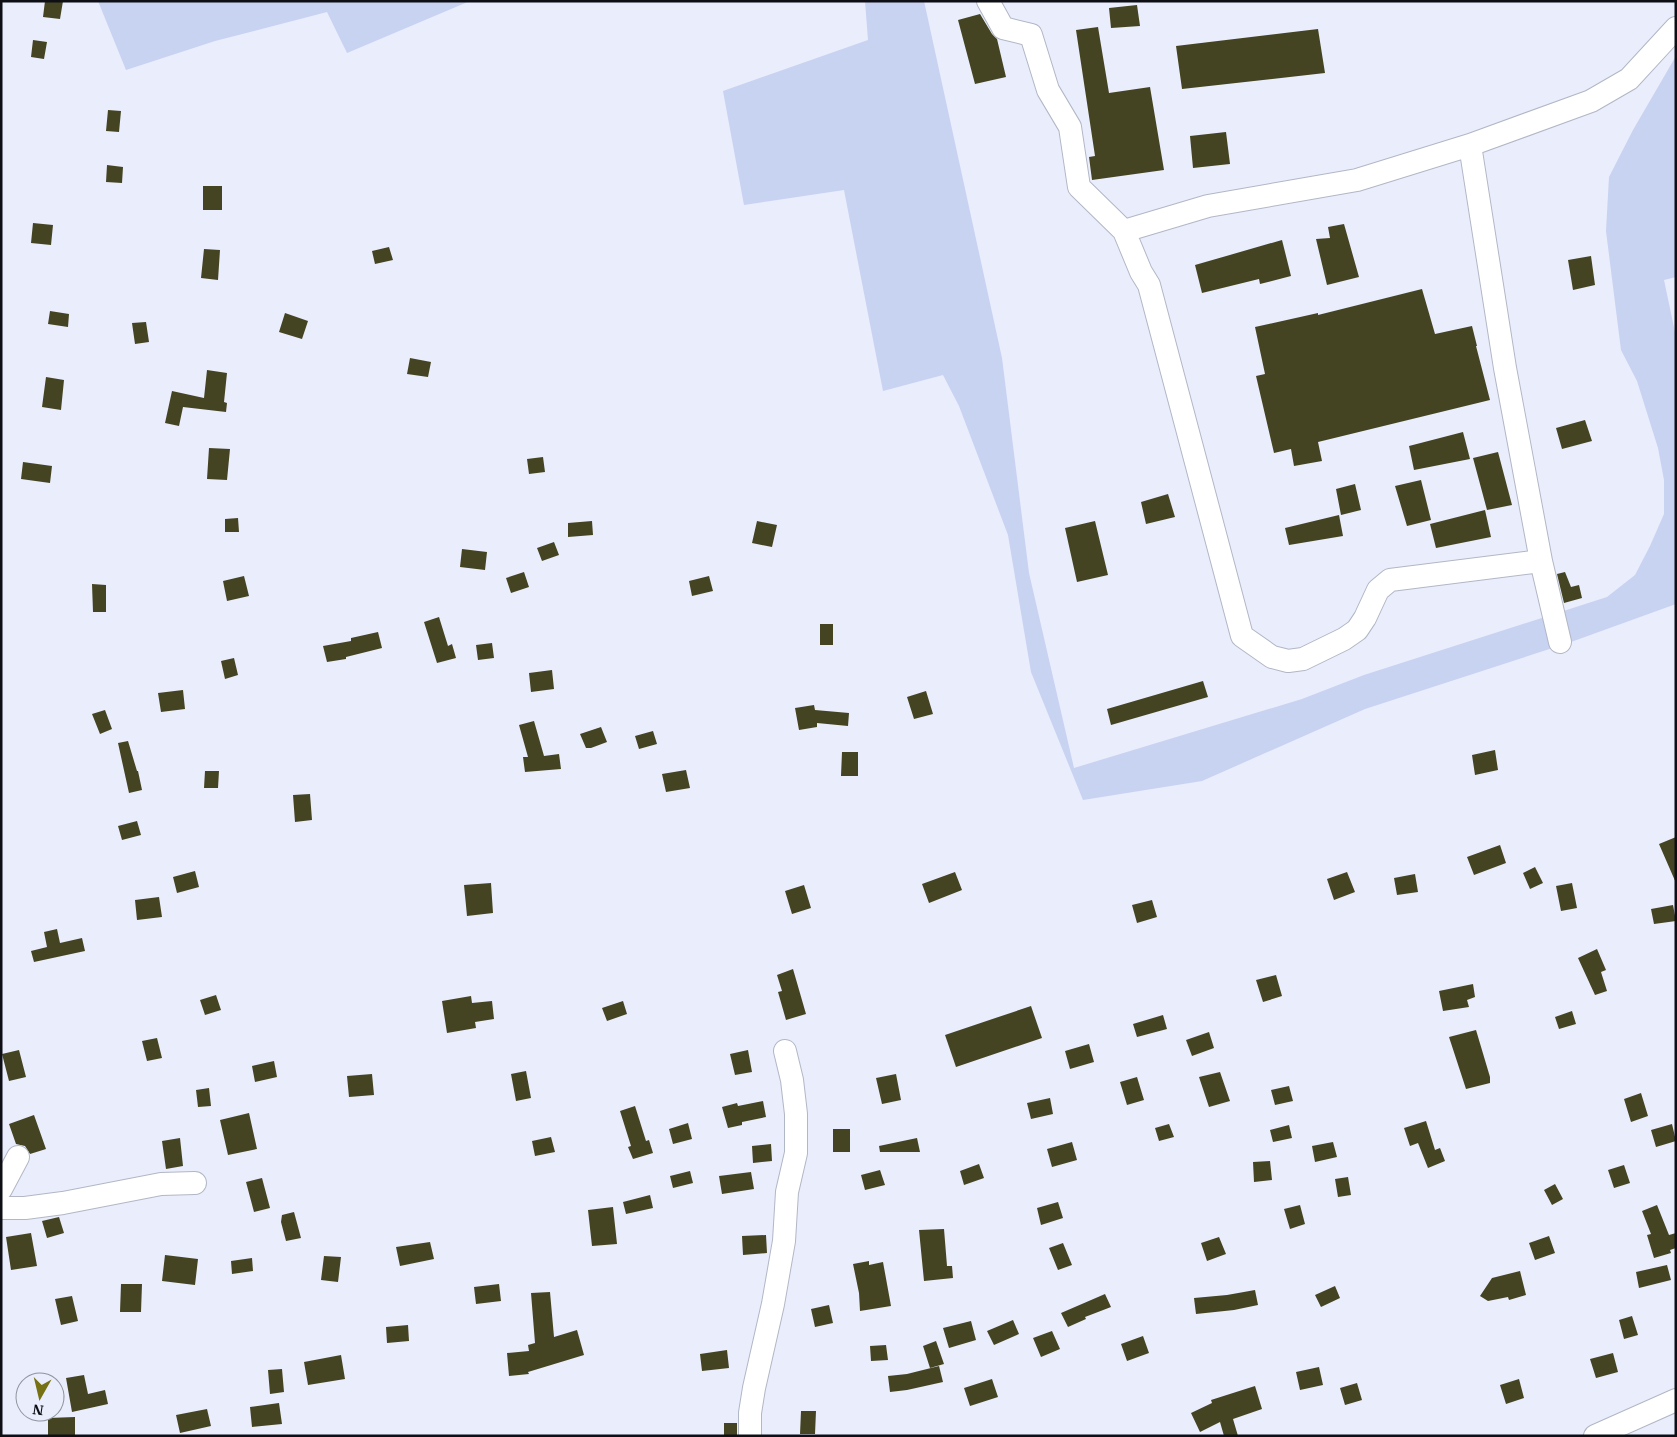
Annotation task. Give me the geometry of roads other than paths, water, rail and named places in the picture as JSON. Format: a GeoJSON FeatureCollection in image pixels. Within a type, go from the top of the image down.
{"type":"FeatureCollection","features":[{"type":"Feature","properties":{"kind":"street"},"geometry":{"type":"LineString","coordinates":[[988,1],[1003,28],[1030,35],[1048,90],[1070,127],[1079,187],[1124,231],[1141,272],[1149,285],[1242,636],[1272,657],[1288,661],[1303,659],[1344,639],[1357,630],[1366,618],[1378,590],[1390,580],[1541,561]]}},
{"type":"Feature","properties":{"kind":"street"},"geometry":{"type":"LineString","coordinates":[[1124,231],[1208,206],[1358,180],[1470,145],[1591,101],[1629,78],[1676,28]]}},
{"type":"Feature","properties":{"kind":"street"},"geometry":{"type":"LineString","coordinates":[[1470,145],[1505,368],[1541,561],[1560,642]]}},
{"type":"Feature","properties":{"kind":"street"},"geometry":{"type":"LineString","coordinates":[[750,1436],[750,1413],[754,1388],[773,1304],[784,1241],[787,1192],[796,1153],[796,1114],[792,1080],[785,1051]]}},
{"type":"Feature","properties":{"kind":"street"},"geometry":{"type":"LineString","coordinates":[[1,1189],[18,1157]]}},
{"type":"Feature","properties":{"kind":"street"},"geometry":{"type":"LineString","coordinates":[[1,1208],[25,1208],[63,1203],[161,1184],[194,1183]]}},
{"type":"Feature","properties":{"kind":"street"},"geometry":{"type":"LineString","coordinates":[[1595,1436],[1676,1400]]}}]}
